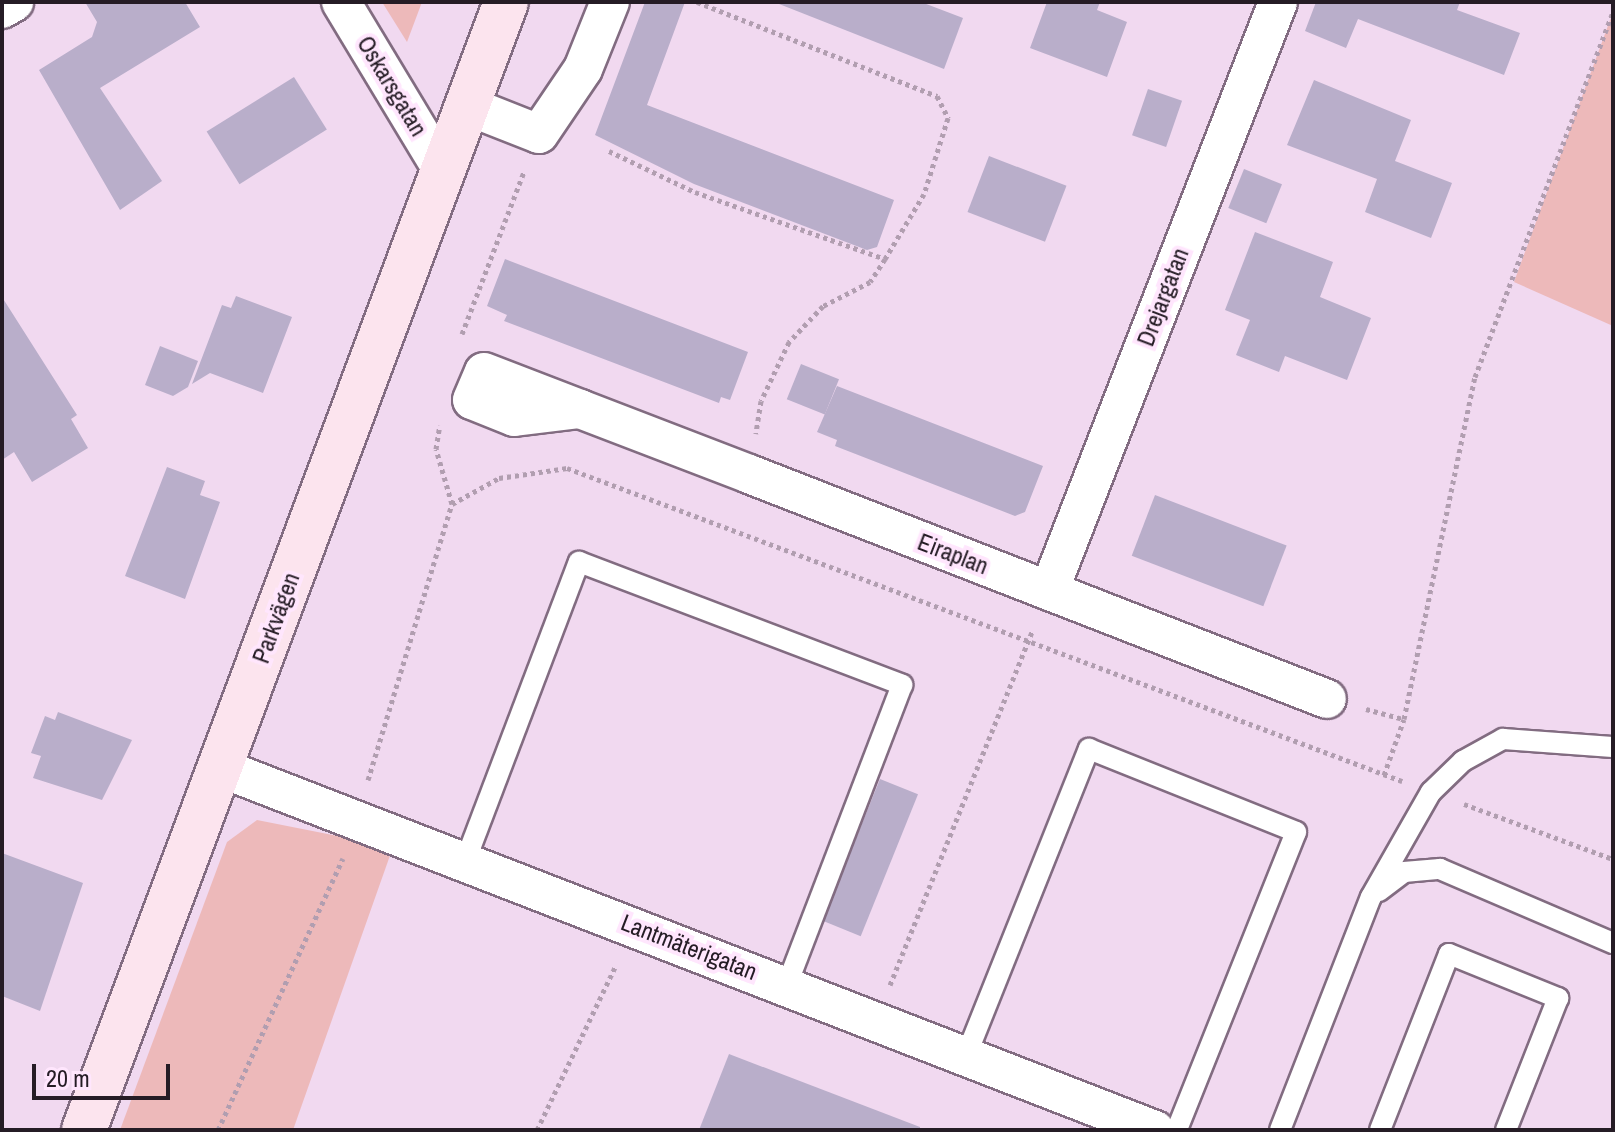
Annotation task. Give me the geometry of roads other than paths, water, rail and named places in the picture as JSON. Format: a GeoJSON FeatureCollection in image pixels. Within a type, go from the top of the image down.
{"type":"FeatureCollection","features":[{"type":"Feature","properties":{"kind":"main road","name":"Parkvägen"},"geometry":{"type":"LineString","coordinates":[[84,1130],[506,2]]}},
{"type":"Feature","properties":{"kind":"street"},"geometry":{"type":"LineString","coordinates":[[2,9],[14,2]]}},
{"type":"Feature","properties":{"kind":"street","name":"Oskarsgatan"},"geometry":{"type":"LineString","coordinates":[[341,2],[443,171]]}},
{"type":"Feature","properties":{"kind":"street"},"geometry":{"type":"LineString","coordinates":[[468,106],[539,134],[583,69],[610,2]]}},
{"type":"Feature","properties":{"kind":"street","name":"Drejargatan"},"geometry":{"type":"LineString","coordinates":[[1049,591],[1278,2]]}},
{"type":"Feature","properties":{"kind":"street","name":"Eiraplan"},"geometry":{"type":"LineString","coordinates":[[580,409],[1327,699]]}},
{"type":"Feature","properties":{"kind":"street","name":"Lantmäterigatan"},"geometry":{"type":"LineString","coordinates":[[221,768],[466,859],[1155,1130]]}},
{"type":"Feature","properties":{"kind":"lane"},"geometry":{"type":"LineString","coordinates":[[466,859],[579,562],[902,685],[787,985]]}},
{"type":"Feature","properties":{"kind":"lane"},"geometry":{"type":"LineString","coordinates":[[1280,1130],[1371,897],[1431,792],[1463,761],[1503,739],[1613,747]]}},
{"type":"Feature","properties":{"kind":"lane"},"geometry":{"type":"LineString","coordinates":[[966,1056],[1089,749],[1296,832],[1177,1130]]}},
{"type":"Feature","properties":{"kind":"lane"},"geometry":{"type":"LineString","coordinates":[[1371,897],[1404,872],[1440,869],[1613,943]]}},
{"type":"Feature","properties":{"kind":"lane"},"geometry":{"type":"LineString","coordinates":[[1380,1130],[1449,954],[1558,998],[1506,1130]]}}]}
